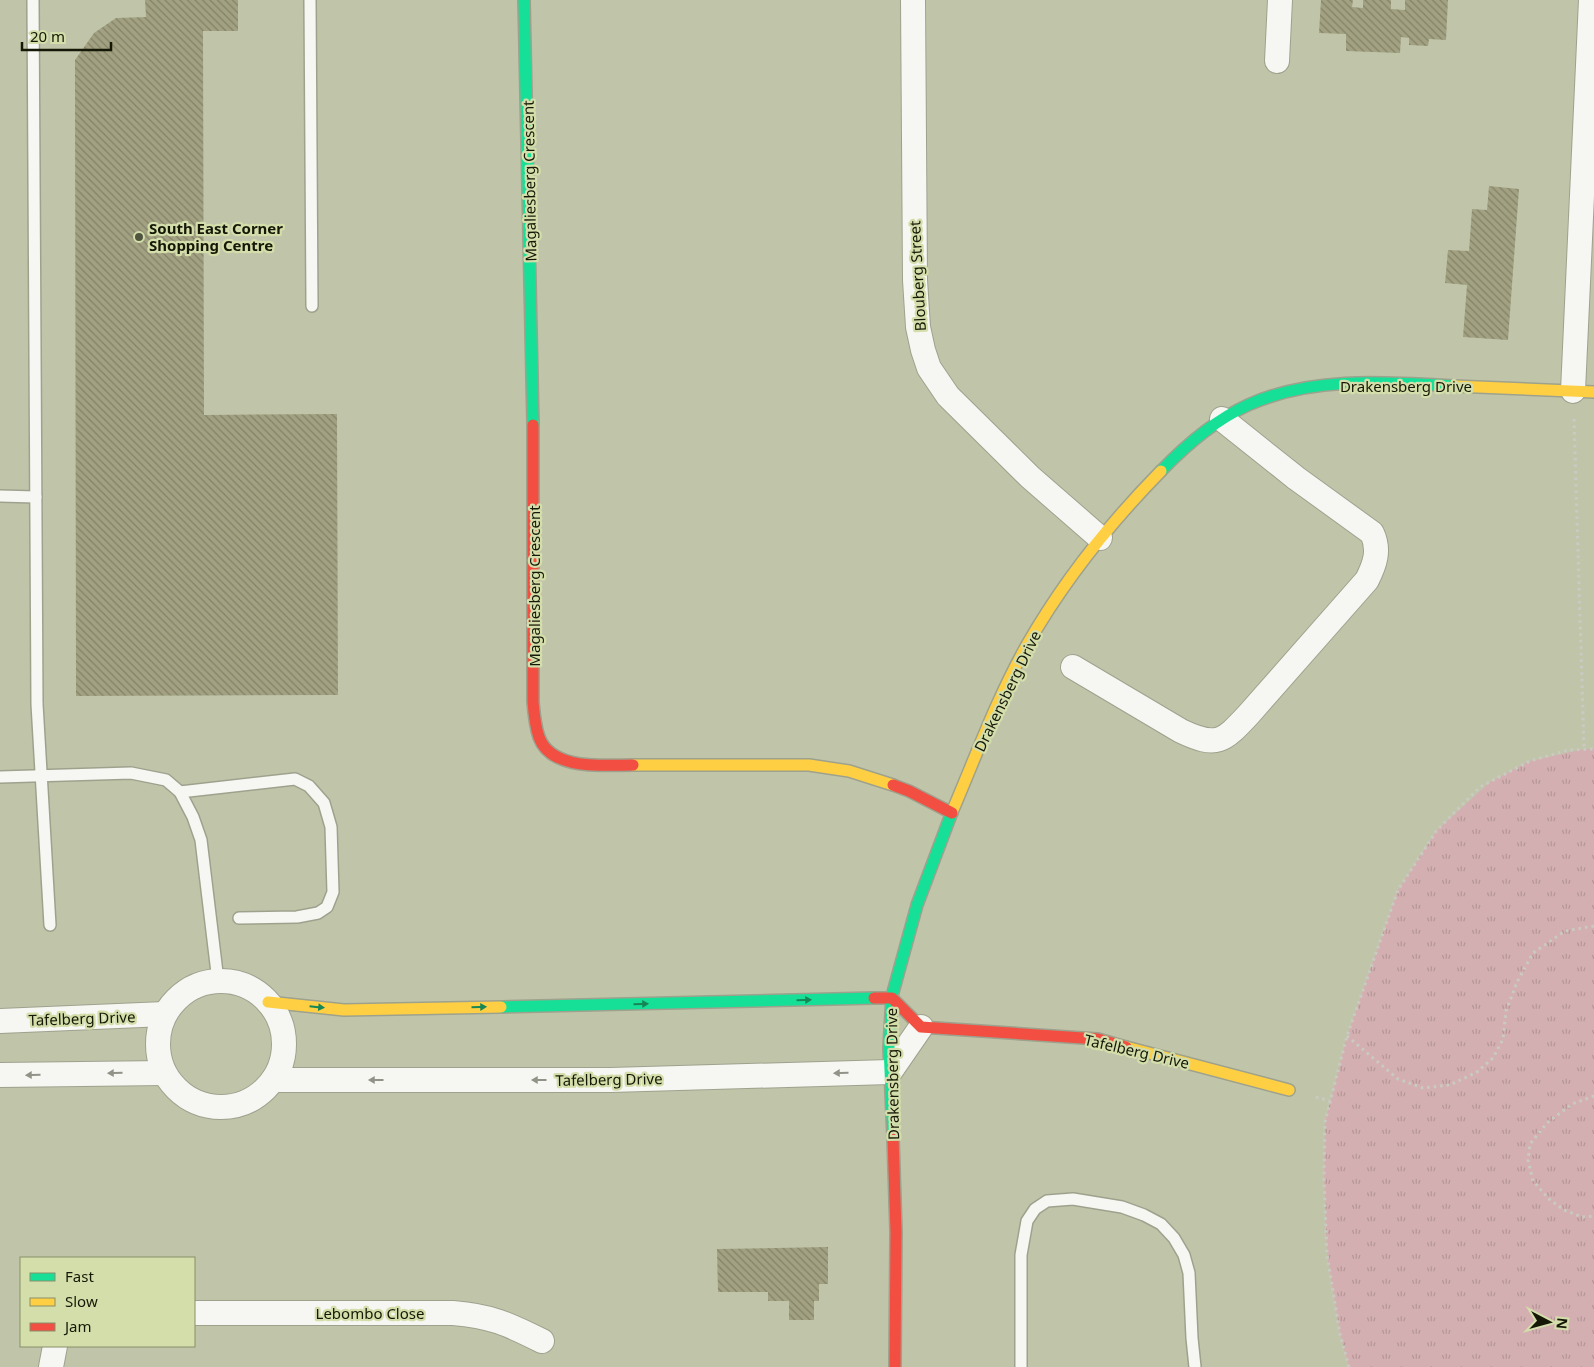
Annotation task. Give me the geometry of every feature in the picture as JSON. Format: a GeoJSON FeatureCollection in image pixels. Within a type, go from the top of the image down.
{"type":"FeatureCollection","features":[{"type":"Feature","properties":{"kind":"street","name":"Magaliesberg Crescent"},"geometry":{"type":"LineString","coordinates":[[524,0],[532,273],[535,542],[533,702],[535,726],[543,748],[567,762],[584,765],[808,765],[849,770],[909,791],[952,813]]}},
{"type":"Feature","properties":{"kind":"street","name":"Blouberg Street"},"geometry":{"type":"LineString","coordinates":[[913,0],[915,280],[918,326],[922,350],[929,368],[948,396],[1030,476],[1100,538]]}},
{"type":"Feature","properties":{"kind":"street"},"geometry":{"type":"LineString","coordinates":[[1277,61],[1280,0]]}},
{"type":"Feature","properties":{"kind":"street"},"geometry":{"type":"LineString","coordinates":[[1584,392],[1591,0]]}},
{"type":"Feature","properties":{"kind":"street","name":"Drakensberg Drive"},"geometry":{"type":"LineString","coordinates":[[896,1367],[895,1188],[890,1072],[892,998],[912,915],[931,861],[995,710],[1027,646],[1059,595],[1100,538],[1153,479],[1188,444],[1222,419],[1264,399],[1307,388],[1352,383],[1412,383],[1584,392]]}},
{"type":"Feature","properties":{"kind":"street"},"geometry":{"type":"LineString","coordinates":[[1073,667],[1180,731],[1197,739],[1220,741],[1231,733],[1249,714],[1367,580],[1374,566],[1376,553],[1377,543],[1372,533],[1296,478],[1222,419]]}},
{"type":"Feature","properties":{"kind":"street"},"geometry":{"type":"LineString","coordinates":[[218,981],[249,987],[268,1002],[280,1019],[284,1040],[282,1061],[273,1080],[260,1094],[244,1103],[226,1108],[207,1106],[190,1100],[175,1088],[164,1072],[159,1058],[158,1043],[159,1028],[165,1014],[180,996],[201,984],[218,981]]}},
{"type":"Feature","properties":{"kind":"street"},"geometry":{"type":"LineString","coordinates":[[268,1002],[344,1010],[892,998],[921,1027],[890,1072]]}},
{"type":"Feature","properties":{"kind":"street","name":"Tafelberg Drive"},"geometry":{"type":"LineString","coordinates":[[0,1021],[165,1014]]}},
{"type":"Feature","properties":{"kind":"street","name":"Tafelberg Drive"},"geometry":{"type":"LineString","coordinates":[[921,1027],[1098,1039],[1289,1090]]}},
{"type":"Feature","properties":{"kind":"street"},"geometry":{"type":"LineString","coordinates":[[0,1075],[164,1072]]}},
{"type":"Feature","properties":{"kind":"street","name":"Tafelberg Drive"},"geometry":{"type":"LineString","coordinates":[[273,1080],[611,1080],[890,1072]]}},
{"type":"Feature","properties":{"kind":"street","name":"Lebombo Close"},"geometry":{"type":"LineString","coordinates":[[195,1313],[453,1313],[492,1318],[509,1324],[542,1341]]}},
{"type":"Feature","properties":{"kind":"street"},"geometry":{"type":"LineString","coordinates":[[51,1367],[54,1347]]}},
{"type":"Feature","properties":{"kind":"lane"},"geometry":{"type":"LineString","coordinates":[[33,0],[37,704],[50,925]]}},
{"type":"Feature","properties":{"kind":"lane"},"geometry":{"type":"LineString","coordinates":[[310,0],[312,306]]}},
{"type":"Feature","properties":{"kind":"lane"},"geometry":{"type":"LineString","coordinates":[[0,496],[36,497]]}},
{"type":"Feature","properties":{"kind":"lane"},"geometry":{"type":"LineString","coordinates":[[0,777],[41,777],[131,772],[166,780],[180,792],[193,817],[200,840],[218,981]]}},
{"type":"Feature","properties":{"kind":"lane"},"geometry":{"type":"LineString","coordinates":[[180,792],[295,780],[309,786],[324,803],[331,827],[333,892],[327,907],[318,914],[297,917],[239,918]]}},
{"type":"Feature","properties":{"kind":"lane"},"geometry":{"type":"LineString","coordinates":[[1021,1367],[1022,1255],[1027,1222],[1035,1209],[1047,1201],[1074,1199],[1122,1207],[1144,1215],[1161,1224],[1174,1238],[1184,1255],[1188,1273],[1195,1367]]}},
{"type":"Feature","properties":{"kind":"path"},"geometry":{"type":"LineString","coordinates":[[1584,392],[1584,749]]}},
{"type":"Feature","properties":{"kind":"path"},"geometry":{"type":"LineString","coordinates":[[1349,1367],[1340,1334],[1327,1254],[1324,1179],[1325,1122],[1347,1036],[1398,890],[1437,830],[1480,787],[1530,761],[1568,750],[1594,749]]}},
{"type":"Feature","properties":{"kind":"path"},"geometry":{"type":"LineString","coordinates":[[1347,1036],[1398,1079],[1423,1088],[1450,1086],[1476,1072],[1493,1058],[1503,1039],[1506,1011],[1517,982],[1533,953],[1565,931],[1594,926]]}},
{"type":"Feature","properties":{"kind":"path"},"geometry":{"type":"LineString","coordinates":[[1594,1096],[1572,1104],[1547,1123],[1530,1144],[1528,1160],[1533,1181],[1549,1198],[1564,1210],[1582,1217],[1594,1216]]}},
{"type":"Feature","properties":{"kind":"green space"},"geometry":{"type":"Polygon","coordinates":[[[1584,749],[1594,749],[1594,1367],[1349,1367],[1340,1334],[1327,1254],[1324,1179],[1325,1122],[1347,1036],[1398,890],[1437,830],[1490,782],[1530,761],[1584,749]]]}},
{"type":"Feature","properties":{"kind":"building","name":"South East Corner Shopping Centre"},"geometry":{"type":"Polygon","coordinates":[[[145,0],[238,0],[238,31],[203,31],[204,415],[337,414],[338,695],[76,696],[75,60],[94,33],[116,18],[146,17],[145,0]]]}},
{"type":"Feature","properties":{"kind":"building"},"geometry":{"type":"Polygon","coordinates":[[[1321,0],[1353,0],[1352,7],[1363,8],[1363,0],[1391,0],[1391,9],[1405,10],[1405,0],[1448,0],[1446,40],[1429,39],[1428,46],[1409,45],[1409,38],[1401,37],[1400,53],[1346,51],[1346,34],[1319,33],[1321,0]]]}},
{"type":"Feature","properties":{"kind":"building"},"geometry":{"type":"Polygon","coordinates":[[[1489,186],[1519,189],[1508,340],[1463,337],[1467,285],[1445,283],[1448,250],[1469,251],[1472,209],[1487,210],[1489,186]]]}},
{"type":"Feature","properties":{"kind":"building"},"geometry":{"type":"Polygon","coordinates":[[[828,1247],[828,1284],[819,1284],[819,1301],[814,1301],[814,1320],[789,1320],[789,1301],[768,1301],[768,1292],[718,1292],[717,1249],[828,1247]]]}},
{"type":"Feature","properties":{"kind":"traffic: fast"},"geometry":{"type":"LineString","coordinates":[[524,0],[533,425]]}},
{"type":"Feature","properties":{"kind":"traffic: fast"},"geometry":{"type":"LineString","coordinates":[[1161,471],[1180,452],[1224,418],[1248,405],[1272,396],[1298,389],[1350,383],[1454,386]]}},
{"type":"Feature","properties":{"kind":"traffic: fast"},"geometry":{"type":"LineString","coordinates":[[893,1137],[889,1048],[892,996],[917,905],[952,812]]}},
{"type":"Feature","properties":{"kind":"traffic: fast"},"geometry":{"type":"LineString","coordinates":[[501,1007],[874,998]]}},
{"type":"Feature","properties":{"kind":"traffic: slow"},"geometry":{"type":"LineString","coordinates":[[1454,386],[1594,392]]}},
{"type":"Feature","properties":{"kind":"traffic: slow"},"geometry":{"type":"LineString","coordinates":[[952,812],[1006,686],[1041,622],[1088,554],[1161,471]]}},
{"type":"Feature","properties":{"kind":"traffic: slow"},"geometry":{"type":"LineString","coordinates":[[633,765],[809,765],[849,771],[893,785]]}},
{"type":"Feature","properties":{"kind":"traffic: slow"},"geometry":{"type":"LineString","coordinates":[[268,1002],[344,1010],[501,1007]]}},
{"type":"Feature","properties":{"kind":"traffic: slow"},"geometry":{"type":"LineString","coordinates":[[1126,1047],[1289,1090]]}},
{"type":"Feature","properties":{"kind":"traffic: jam"},"geometry":{"type":"LineString","coordinates":[[533,425],[533,702],[539,737],[545,748],[555,756],[566,761],[594,765],[633,765]]}},
{"type":"Feature","properties":{"kind":"traffic: jam"},"geometry":{"type":"LineString","coordinates":[[893,785],[952,813]]}},
{"type":"Feature","properties":{"kind":"traffic: jam"},"geometry":{"type":"LineString","coordinates":[[874,998],[892,998],[921,1027],[1098,1039],[1126,1047]]}},
{"type":"Feature","properties":{"kind":"traffic: jam"},"geometry":{"type":"LineString","coordinates":[[893,1137],[896,1232],[895,1367]]}},
{"type":"Feature","properties":{"kind":"place","name":"South East Corner Shopping Centre"},"geometry":{"type":"Point","coordinates":[139,237]}}]}
